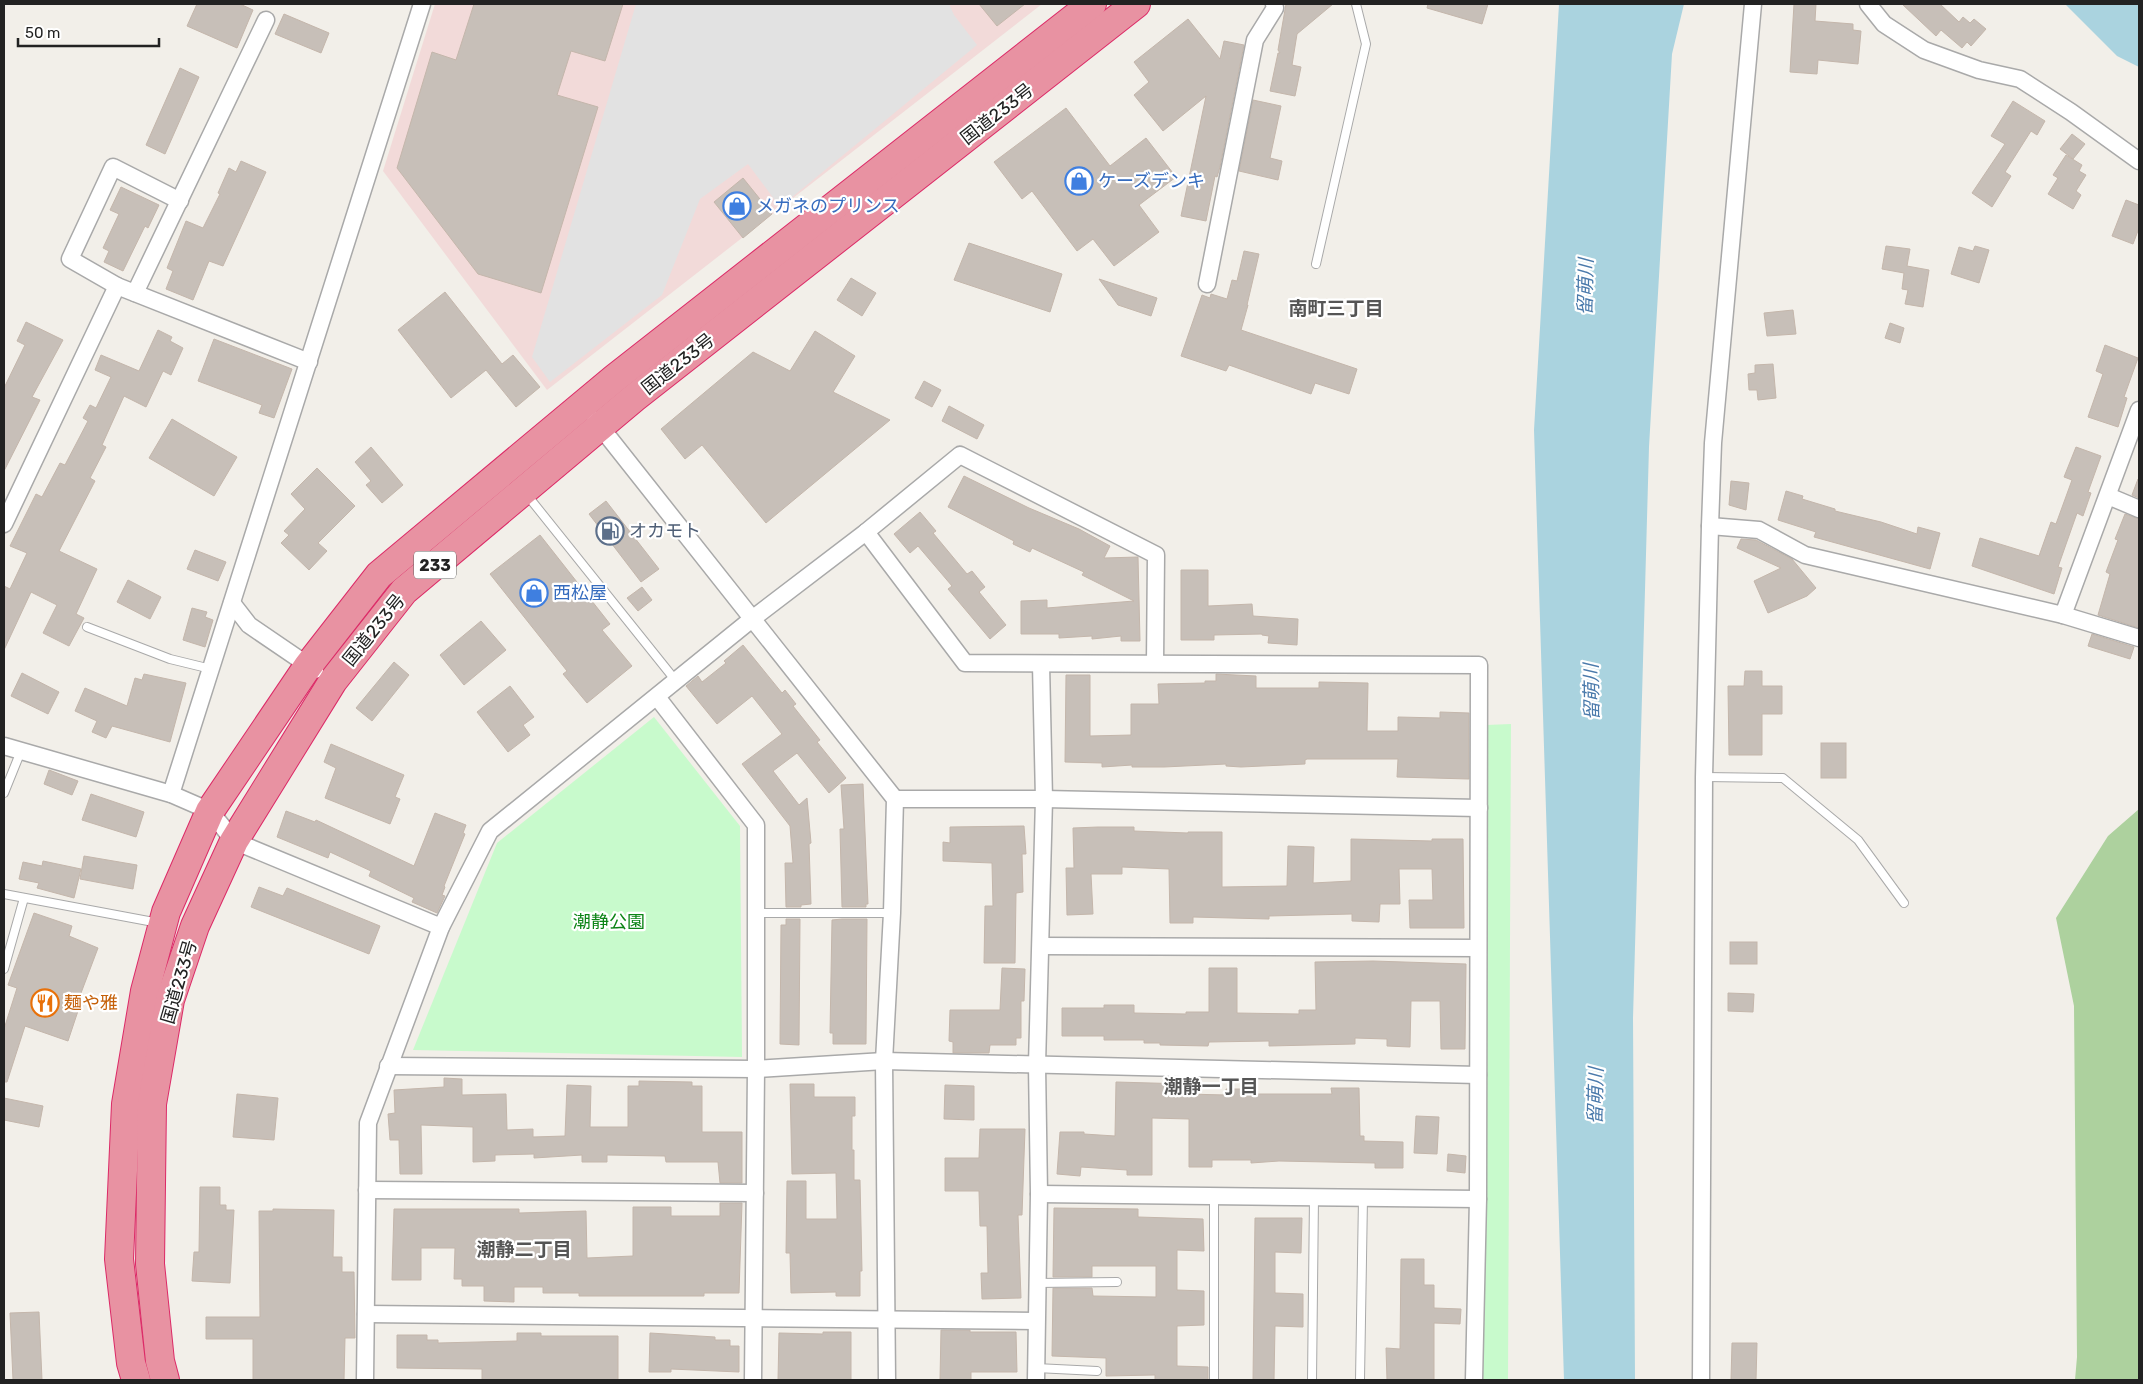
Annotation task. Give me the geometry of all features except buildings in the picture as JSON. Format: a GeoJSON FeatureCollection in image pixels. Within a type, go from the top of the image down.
{"type":"FeatureCollection","features":[{"type":"Feature","properties":{"kind":"highway","name":"国道233号"},"geometry":{"type":"LineString","coordinates":[[136,1380],[131,1363],[119,1259],[126,1104],[145,991],[166,912],[210,811],[308,666],[379,575],[584,404],[1092,4]]}},
{"type":"Feature","properties":{"kind":"highway","name":"国道233号"},"geometry":{"type":"LineString","coordinates":[[165,1380],[160,1361],[150,1264],[152,1104],[170,1000],[196,926],[234,841],[333,681],[404,591],[600,427],[1136,4]]}},
{"type":"Feature","properties":{"kind":"street"},"geometry":{"type":"LineString","coordinates":[[171,794],[422,4]]}},
{"type":"Feature","properties":{"kind":"street"},"geometry":{"type":"LineString","coordinates":[[1207,284],[1255,40],[1274,8],[1274,4]]}},
{"type":"Feature","properties":{"kind":"street"},"geometry":{"type":"LineString","coordinates":[[1701,1380],[1704,778],[1713,443],[1753,4]]}},
{"type":"Feature","properties":{"kind":"street"},"geometry":{"type":"LineString","coordinates":[[1868,4],[1884,24],[1924,50],[1978,70],[2020,79],[2139,161]]}},
{"type":"Feature","properties":{"kind":"street"},"geometry":{"type":"LineString","coordinates":[[135,293],[266,20]]}},
{"type":"Feature","properties":{"kind":"street"},"geometry":{"type":"LineString","coordinates":[[180,201],[113,167],[70,259],[117,286],[309,362]]}},
{"type":"Feature","properties":{"kind":"street"},"geometry":{"type":"LineString","coordinates":[[4,524],[117,286]]}},
{"type":"Feature","properties":{"kind":"street"},"geometry":{"type":"LineString","coordinates":[[584,404],[600,427],[895,799],[892,913],[884,1061],[888,1320],[887,1380]]}},
{"type":"Feature","properties":{"kind":"street"},"geometry":{"type":"LineString","coordinates":[[2063,615],[2139,410]]}},
{"type":"Feature","properties":{"kind":"street"},"geometry":{"type":"LineString","coordinates":[[365,1380],[368,1123],[441,927],[490,831],[752,619],[866,532],[960,455],[1156,555],[1155,663]]}},
{"type":"Feature","properties":{"kind":"street"},"geometry":{"type":"LineString","coordinates":[[2108,496],[2139,509]]}},
{"type":"Feature","properties":{"kind":"street"},"geometry":{"type":"LineString","coordinates":[[1710,526],[1759,530],[1806,555],[2063,615],[2139,638]]}},
{"type":"Feature","properties":{"kind":"street"},"geometry":{"type":"LineString","coordinates":[[866,532],[965,663],[1479,666],[1478,1199],[1474,1380]]}},
{"type":"Feature","properties":{"kind":"street"},"geometry":{"type":"LineString","coordinates":[[232,603],[249,625],[333,681]]}},
{"type":"Feature","properties":{"kind":"street"},"geometry":{"type":"LineString","coordinates":[[1036,1374],[1039,1194],[1037,1065],[1044,800],[1041,664]]}},
{"type":"Feature","properties":{"kind":"street"},"geometry":{"type":"LineString","coordinates":[[657,697],[756,825],[753,1380]]}},
{"type":"Feature","properties":{"kind":"street"},"geometry":{"type":"LineString","coordinates":[[4,746],[171,794],[210,811],[234,841],[441,927]]}},
{"type":"Feature","properties":{"kind":"street"},"geometry":{"type":"LineString","coordinates":[[895,799],[1478,808]]}},
{"type":"Feature","properties":{"kind":"street"},"geometry":{"type":"LineString","coordinates":[[1041,946],[1478,948]]}},
{"type":"Feature","properties":{"kind":"street"},"geometry":{"type":"LineString","coordinates":[[388,1066],[756,1069],[884,1061],[1478,1075]]}},
{"type":"Feature","properties":{"kind":"street"},"geometry":{"type":"LineString","coordinates":[[367,1190],[755,1193]]}},
{"type":"Feature","properties":{"kind":"street"},"geometry":{"type":"LineString","coordinates":[[1039,1194],[1478,1199]]}},
{"type":"Feature","properties":{"kind":"street"},"geometry":{"type":"LineString","coordinates":[[366,1314],[1036,1321]]}},
{"type":"Feature","properties":{"kind":"lane"},"geometry":{"type":"LineString","coordinates":[[1316,264],[1366,44],[1356,4]]}},
{"type":"Feature","properties":{"kind":"lane"},"geometry":{"type":"LineString","coordinates":[[524,492],[676,682]]}},
{"type":"Feature","properties":{"kind":"lane"},"geometry":{"type":"LineString","coordinates":[[87,628],[170,659],[211,669]]}},
{"type":"Feature","properties":{"kind":"lane"},"geometry":{"type":"LineString","coordinates":[[4,793],[21,751]]}},
{"type":"Feature","properties":{"kind":"lane"},"geometry":{"type":"LineString","coordinates":[[1704,778],[1783,778],[1858,840],[1904,903]]}},
{"type":"Feature","properties":{"kind":"lane"},"geometry":{"type":"LineString","coordinates":[[4,894],[163,924]]}},
{"type":"Feature","properties":{"kind":"lane"},"geometry":{"type":"LineString","coordinates":[[4,969],[24,898]]}},
{"type":"Feature","properties":{"kind":"lane"},"geometry":{"type":"LineString","coordinates":[[756,913],[892,913]]}},
{"type":"Feature","properties":{"kind":"lane"},"geometry":{"type":"LineString","coordinates":[[1214,1196],[1214,1380]]}},
{"type":"Feature","properties":{"kind":"lane"},"geometry":{"type":"LineString","coordinates":[[1312,1380],[1314,1198]]}},
{"type":"Feature","properties":{"kind":"lane"},"geometry":{"type":"LineString","coordinates":[[1360,1380],[1363,1198]]}},
{"type":"Feature","properties":{"kind":"lane"},"geometry":{"type":"LineString","coordinates":[[1037,1283],[1117,1282]]}},
{"type":"Feature","properties":{"kind":"lane"},"geometry":{"type":"LineString","coordinates":[[1036,1374],[1097,1371]]}},
{"type":"Feature","properties":{"kind":"shaded area"},"geometry":{"type":"Polygon","coordinates":[[[435,4],[1042,4],[547,390],[383,171],[435,4]]]}},
{"type":"Feature","properties":{"kind":"shaded area"},"geometry":{"type":"Polygon","coordinates":[[[636,4],[949,4],[954,15],[977,45],[780,207],[748,164],[700,199],[662,295],[550,382],[532,357],[636,4]]]}},
{"type":"Feature","properties":{"kind":"green space","name":"潮静公園"},"geometry":{"type":"Polygon","coordinates":[[[654,717],[740,826],[742,1057],[413,1050],[497,843],[654,717]]]}},
{"type":"Feature","properties":{"kind":"green space"},"geometry":{"type":"Polygon","coordinates":[[[1511,724],[1508,1380],[1482,1380],[1486,725],[1511,724]]]}},
{"type":"Feature","properties":{"kind":"green space"},"geometry":{"type":"Polygon","coordinates":[[[2139,809],[2139,1380],[2075,1380],[2077,1357],[2074,1006],[2056,918],[2108,836],[2139,809]]]}},
{"type":"Feature","properties":{"kind":"water","name":"留萌川"},"geometry":{"type":"Polygon","coordinates":[[[1559,4],[1684,4],[1672,54],[1649,447],[1633,1018],[1635,1380],[1564,1380],[1534,430],[1559,4]]]}},
{"type":"Feature","properties":{"kind":"water"},"geometry":{"type":"Polygon","coordinates":[[[2065,4],[2139,4],[2139,67],[2117,56],[2065,4]]]}},
{"type":"Feature","properties":{"kind":"place","name":"ケーズデンキ"},"geometry":{"type":"Point","coordinates":[1079,181]}},
{"type":"Feature","properties":{"kind":"place","name":"メガネのプリンス"},"geometry":{"type":"Point","coordinates":[737,206]}},
{"type":"Feature","properties":{"kind":"place","name":"オカモト"},"geometry":{"type":"Point","coordinates":[610,531]}},
{"type":"Feature","properties":{"kind":"place","name":"西松屋"},"geometry":{"type":"Point","coordinates":[534,593]}},
{"type":"Feature","properties":{"kind":"place","name":"麺や雅"},"geometry":{"type":"Point","coordinates":[45,1003]}},
{"type":"Feature","properties":{"kind":"district","name":"南町三丁目"},"geometry":{"type":"Point","coordinates":[1336,308]}},
{"type":"Feature","properties":{"kind":"district","name":"潮静一丁目"},"geometry":{"type":"Point","coordinates":[1211,1086]}},
{"type":"Feature","properties":{"kind":"district","name":"潮静二丁目"},"geometry":{"type":"Point","coordinates":[524,1249]}}]}
